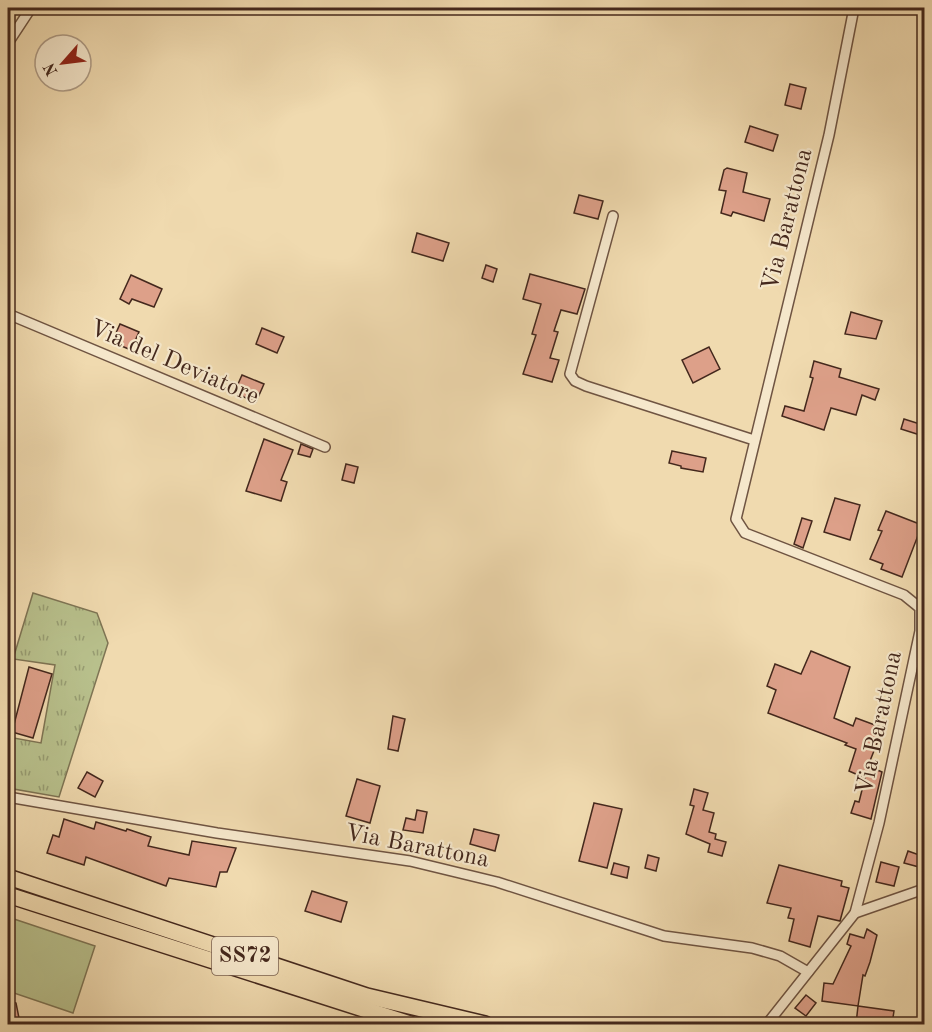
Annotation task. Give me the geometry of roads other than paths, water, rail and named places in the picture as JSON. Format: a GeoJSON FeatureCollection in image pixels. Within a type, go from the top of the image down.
{"type":"FeatureCollection","features":[{"type":"Feature","properties":{"kind":"main road","name":"SS72"},"geometry":{"type":"LineString","coordinates":[[8,877],[367,996],[485,1024]]}},
{"type":"Feature","properties":{"kind":"main road","name":"SS72"},"geometry":{"type":"LineString","coordinates":[[8,895],[410,1024]]}},
{"type":"Feature","properties":{"kind":"street"},"geometry":{"type":"LineString","coordinates":[[8,43],[31,8]]}},
{"type":"Feature","properties":{"kind":"street","name":"Via Barattona"},"geometry":{"type":"LineString","coordinates":[[767,1024],[855,913],[884,800],[920,631],[920,608],[904,595],[745,533],[736,519],[829,135],[854,8]]}},
{"type":"Feature","properties":{"kind":"street"},"geometry":{"type":"LineString","coordinates":[[613,216],[570,374],[575,381],[586,386],[754,440]]}},
{"type":"Feature","properties":{"kind":"street","name":"Via del Deviatore"},"geometry":{"type":"LineString","coordinates":[[8,314],[325,447]]}},
{"type":"Feature","properties":{"kind":"street","name":"Via Barattona"},"geometry":{"type":"LineString","coordinates":[[8,797],[217,833],[410,861],[496,882],[664,936],[752,948],[780,956],[808,972]]}},
{"type":"Feature","properties":{"kind":"street"},"geometry":{"type":"LineString","coordinates":[[855,913],[924,889]]}}]}
